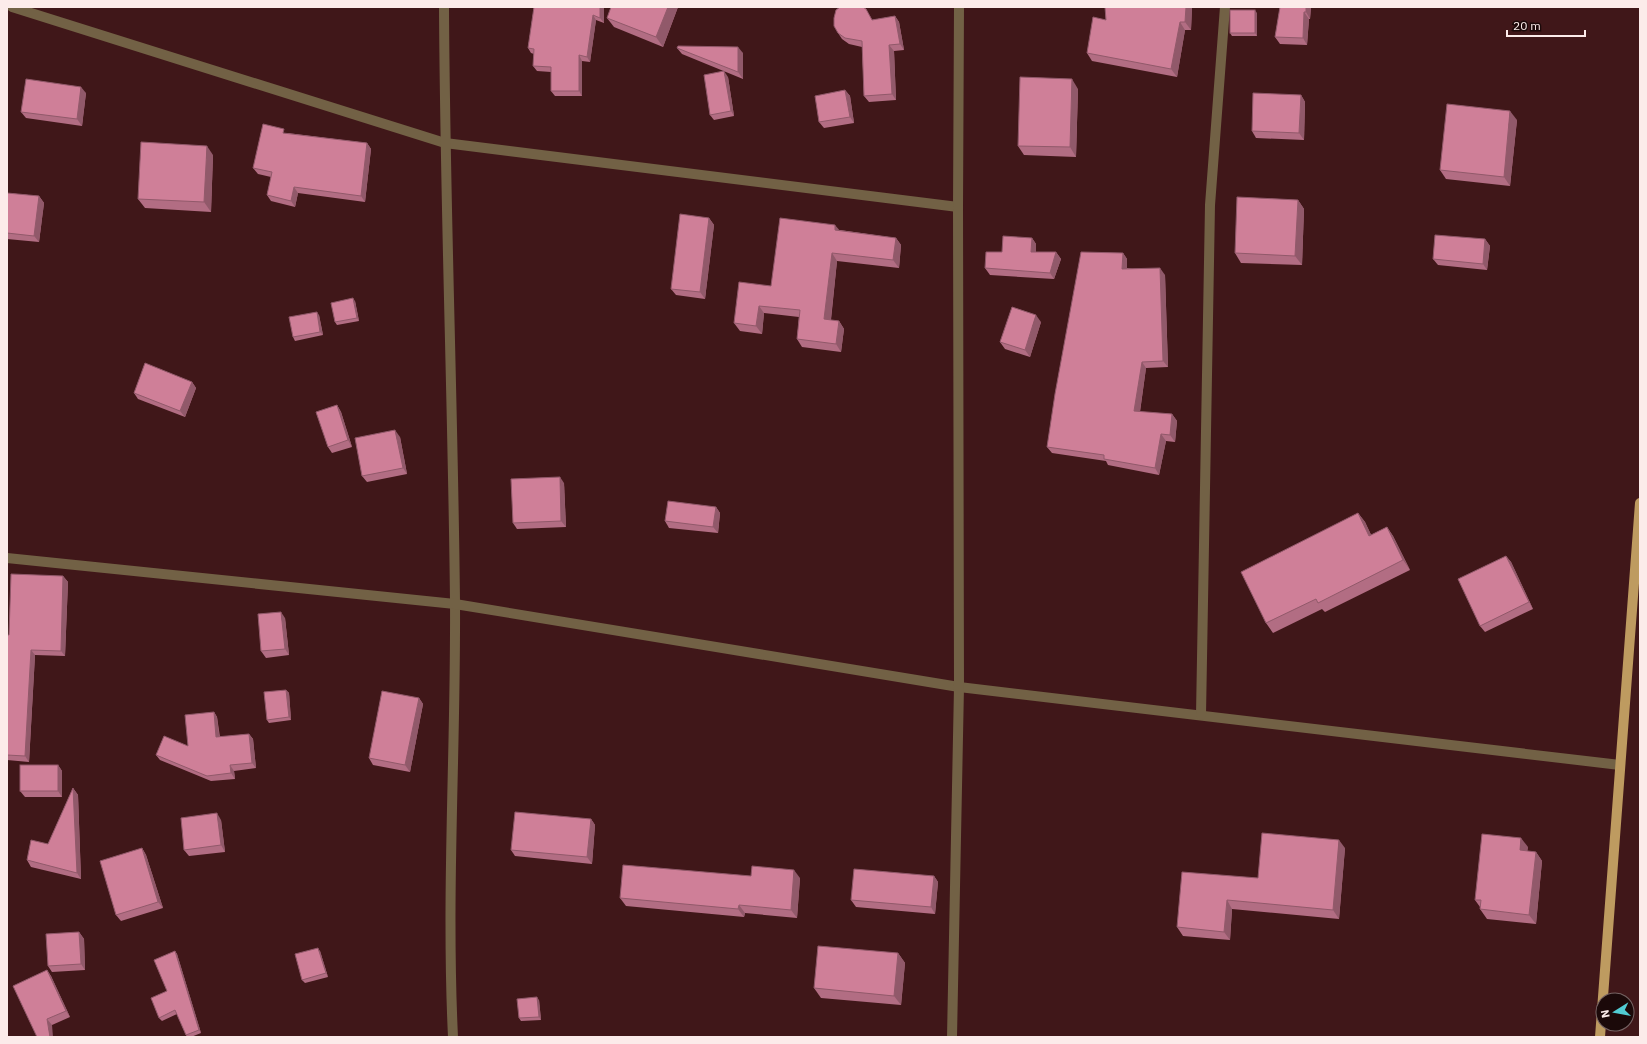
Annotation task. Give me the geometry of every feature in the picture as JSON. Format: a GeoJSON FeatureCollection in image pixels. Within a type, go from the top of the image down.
{"type":"FeatureCollection","features":[{"type":"Feature","properties":{"kind":"main road"},"geometry":{"type":"LineString","coordinates":[[1600,1037],[1640,503]]}},
{"type":"Feature","properties":{"kind":"street"},"geometry":{"type":"LineString","coordinates":[[12,7],[445,143],[958,207]]}},
{"type":"Feature","properties":{"kind":"street"},"geometry":{"type":"LineString","coordinates":[[444,7],[445,143],[455,604],[450,973],[453,1037]]}},
{"type":"Feature","properties":{"kind":"street"},"geometry":{"type":"LineString","coordinates":[[952,1037],[959,687],[959,7]]}},
{"type":"Feature","properties":{"kind":"street"},"geometry":{"type":"LineString","coordinates":[[1201,715],[1210,205],[1226,7]]}},
{"type":"Feature","properties":{"kind":"street"},"geometry":{"type":"LineString","coordinates":[[7,558],[455,604],[959,687],[1620,765]]}},
{"type":"Feature","properties":{"kind":"building"},"geometry":{"type":"Polygon","coordinates":[[[534,7],[600,7],[600,18],[593,15],[587,57],[579,55],[579,91],[551,91],[551,67],[533,66],[534,49],[528,48],[534,7]]]}},
{"type":"Feature","properties":{"kind":"building"},"geometry":{"type":"Polygon","coordinates":[[[611,7],[668,7],[656,37],[607,18],[611,7]]]}},
{"type":"Feature","properties":{"kind":"building"},"geometry":{"type":"Polygon","coordinates":[[[840,7],[863,7],[866,9],[872,20],[895,16],[900,44],[889,45],[892,94],[864,96],[862,41],[845,38],[838,33],[834,26],[834,18],[836,10],[840,7]]]}},
{"type":"Feature","properties":{"kind":"building"},"geometry":{"type":"Polygon","coordinates":[[[1105,7],[1186,7],[1185,22],[1180,22],[1171,69],[1087,53],[1093,17],[1106,20],[1105,7]]]}},
{"type":"Feature","properties":{"kind":"building"},"geometry":{"type":"Polygon","coordinates":[[[1280,7],[1306,7],[1306,12],[1304,12],[1303,38],[1275,37],[1280,7]]]}},
{"type":"Feature","properties":{"kind":"building"},"geometry":{"type":"Polygon","coordinates":[[[1230,10],[1255,10],[1255,33],[1230,33],[1230,10]]]}},
{"type":"Feature","properties":{"kind":"building"},"geometry":{"type":"Polygon","coordinates":[[[678,46],[738,47],[738,72],[677,48],[678,46]]]}},
{"type":"Feature","properties":{"kind":"building"},"geometry":{"type":"Polygon","coordinates":[[[724,71],[731,111],[710,115],[704,75],[724,71]]]}},
{"type":"Feature","properties":{"kind":"building"},"geometry":{"type":"Polygon","coordinates":[[[1020,77],[1072,79],[1070,147],[1018,146],[1020,77]]]}},
{"type":"Feature","properties":{"kind":"building"},"geometry":{"type":"Polygon","coordinates":[[[26,79],[81,87],[77,119],[21,112],[26,79]]]}},
{"type":"Feature","properties":{"kind":"building"},"geometry":{"type":"Polygon","coordinates":[[[845,90],[850,117],[819,122],[815,96],[845,90]]]}},
{"type":"Feature","properties":{"kind":"building"},"geometry":{"type":"Polygon","coordinates":[[[1253,93],[1301,95],[1299,133],[1252,131],[1253,93]]]}},
{"type":"Feature","properties":{"kind":"building"},"geometry":{"type":"Polygon","coordinates":[[[1447,104],[1510,111],[1504,177],[1440,170],[1447,104]]]}},
{"type":"Feature","properties":{"kind":"building"},"geometry":{"type":"Polygon","coordinates":[[[263,124],[284,129],[283,133],[367,143],[361,196],[294,187],[291,201],[267,195],[272,172],[253,168],[263,124]]]}},
{"type":"Feature","properties":{"kind":"building"},"geometry":{"type":"Polygon","coordinates":[[[141,142],[207,146],[204,202],[138,199],[141,142]]]}},
{"type":"Feature","properties":{"kind":"building"},"geometry":{"type":"Polygon","coordinates":[[[7,193],[39,196],[34,236],[7,233],[7,193]]]}},
{"type":"Feature","properties":{"kind":"building"},"geometry":{"type":"Polygon","coordinates":[[[1237,197],[1298,200],[1295,256],[1235,253],[1237,197]]]}},
{"type":"Feature","properties":{"kind":"building"},"geometry":{"type":"Polygon","coordinates":[[[680,214],[709,218],[700,292],[671,289],[680,214]]]}},
{"type":"Feature","properties":{"kind":"building"},"geometry":{"type":"Polygon","coordinates":[[[780,218],[835,225],[835,230],[896,238],[893,260],[832,253],[824,319],[839,321],[836,344],[797,339],[800,310],[759,306],[756,326],[734,323],[739,282],[771,286],[780,218]]]}},
{"type":"Feature","properties":{"kind":"building"},"geometry":{"type":"Polygon","coordinates":[[[1435,235],[1485,239],[1483,264],[1433,259],[1435,235]]]}},
{"type":"Feature","properties":{"kind":"building"},"geometry":{"type":"Polygon","coordinates":[[[1003,236],[1032,238],[1031,252],[1056,252],[1050,273],[985,268],[986,252],[1002,252],[1003,236]]]}},
{"type":"Feature","properties":{"kind":"building"},"geometry":{"type":"Polygon","coordinates":[[[1081,252],[1123,253],[1122,269],[1160,268],[1163,361],[1142,362],[1134,411],[1172,414],[1170,435],[1161,434],[1155,468],[1104,459],[1104,455],[1047,447],[1055,394],[1081,252]]]}},
{"type":"Feature","properties":{"kind":"building"},"geometry":{"type":"Polygon","coordinates":[[[353,298],[357,318],[335,322],[331,303],[353,298]]]}},
{"type":"Feature","properties":{"kind":"building"},"geometry":{"type":"Polygon","coordinates":[[[1012,307],[1036,315],[1025,350],[1000,342],[1012,307]]]}},
{"type":"Feature","properties":{"kind":"building"},"geometry":{"type":"Polygon","coordinates":[[[317,312],[320,332],[293,337],[289,317],[317,312]]]}},
{"type":"Feature","properties":{"kind":"building"},"geometry":{"type":"Polygon","coordinates":[[[145,363],[192,382],[180,411],[134,393],[145,363]]]}},
{"type":"Feature","properties":{"kind":"building"},"geometry":{"type":"Polygon","coordinates":[[[337,405],[348,440],[328,447],[316,412],[337,405]]]}},
{"type":"Feature","properties":{"kind":"building"},"geometry":{"type":"Polygon","coordinates":[[[395,430],[403,468],[362,476],[355,438],[395,430]]]}},
{"type":"Feature","properties":{"kind":"building"},"geometry":{"type":"Polygon","coordinates":[[[560,477],[561,521],[513,523],[511,479],[560,477]]]}},
{"type":"Feature","properties":{"kind":"building"},"geometry":{"type":"Polygon","coordinates":[[[668,501],[716,507],[713,527],[665,521],[668,501]]]}},
{"type":"Feature","properties":{"kind":"building"},"geometry":{"type":"Polygon","coordinates":[[[1358,513],[1369,536],[1387,527],[1403,560],[1318,603],[1316,599],[1266,623],[1241,572],[1358,513]]]}},
{"type":"Feature","properties":{"kind":"building"},"geometry":{"type":"Polygon","coordinates":[[[1506,556],[1529,602],[1480,626],[1458,579],[1506,556]]]}},
{"type":"Feature","properties":{"kind":"building"},"geometry":{"type":"Polygon","coordinates":[[[11,574],[63,576],[61,651],[31,650],[25,756],[7,755],[7,635],[9,635],[11,574]]]}},
{"type":"Feature","properties":{"kind":"building"},"geometry":{"type":"Polygon","coordinates":[[[281,612],[285,649],[261,651],[258,614],[281,612]]]}},
{"type":"Feature","properties":{"kind":"building"},"geometry":{"type":"Polygon","coordinates":[[[286,690],[289,717],[267,720],[264,692],[286,690]]]}},
{"type":"Feature","properties":{"kind":"building"},"geometry":{"type":"Polygon","coordinates":[[[382,691],[419,698],[405,765],[369,758],[382,691]]]}},
{"type":"Feature","properties":{"kind":"building"},"geometry":{"type":"Polygon","coordinates":[[[214,712],[216,737],[249,734],[252,763],[230,765],[231,773],[207,776],[156,755],[164,736],[188,746],[185,715],[214,712]]]}},
{"type":"Feature","properties":{"kind":"building"},"geometry":{"type":"Polygon","coordinates":[[[20,765],[58,765],[58,791],[20,791],[20,765]]]}},
{"type":"Feature","properties":{"kind":"building"},"geometry":{"type":"Polygon","coordinates":[[[73,788],[77,873],[27,860],[31,840],[48,844],[73,788]]]}},
{"type":"Feature","properties":{"kind":"building"},"geometry":{"type":"Polygon","coordinates":[[[515,812],[591,819],[587,857],[511,850],[515,812]]]}},
{"type":"Feature","properties":{"kind":"building"},"geometry":{"type":"Polygon","coordinates":[[[217,813],[221,845],[184,850],[181,818],[217,813]]]}},
{"type":"Feature","properties":{"kind":"building"},"geometry":{"type":"Polygon","coordinates":[[[1262,833],[1339,840],[1333,910],[1227,900],[1224,932],[1177,927],[1182,872],[1258,878],[1262,833]]]}},
{"type":"Feature","properties":{"kind":"building"},"geometry":{"type":"Polygon","coordinates":[[[1482,834],[1521,838],[1520,850],[1536,852],[1529,915],[1480,909],[1481,900],[1475,900],[1482,834]]]}},
{"type":"Feature","properties":{"kind":"building"},"geometry":{"type":"Polygon","coordinates":[[[142,848],[158,902],[116,915],[100,861],[142,848]]]}},
{"type":"Feature","properties":{"kind":"building"},"geometry":{"type":"Polygon","coordinates":[[[623,865],[751,876],[752,866],[794,870],[791,910],[739,905],[738,909],[620,898],[623,865]]]}},
{"type":"Feature","properties":{"kind":"building"},"geometry":{"type":"Polygon","coordinates":[[[854,869],[934,876],[931,907],[851,900],[854,869]]]}},
{"type":"Feature","properties":{"kind":"building"},"geometry":{"type":"Polygon","coordinates":[[[79,932],[81,964],[48,966],[46,934],[79,932]]]}},
{"type":"Feature","properties":{"kind":"building"},"geometry":{"type":"Polygon","coordinates":[[[818,946],[898,953],[894,996],[814,988],[818,946]]]}},
{"type":"Feature","properties":{"kind":"building"},"geometry":{"type":"Polygon","coordinates":[[[318,948],[326,973],[302,980],[295,954],[318,948]]]}},
{"type":"Feature","properties":{"kind":"building"},"geometry":{"type":"Polygon","coordinates":[[[175,951],[199,1030],[186,1035],[175,1010],[159,1018],[151,998],[167,991],[154,960],[175,951]]]}},
{"type":"Feature","properties":{"kind":"building"},"geometry":{"type":"Polygon","coordinates":[[[47,970],[66,1011],[47,1019],[50,1037],[37,1037],[13,986],[47,970]]]}},
{"type":"Feature","properties":{"kind":"building"},"geometry":{"type":"Polygon","coordinates":[[[537,997],[539,1017],[519,1018],[517,999],[537,997]]]}}]}
